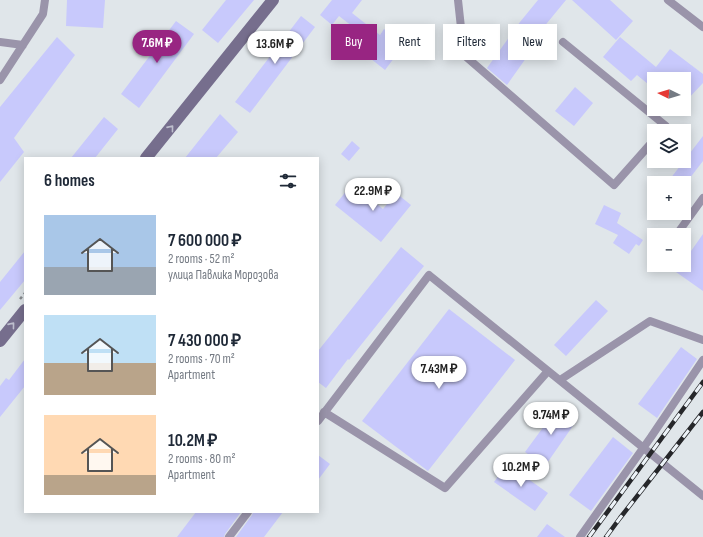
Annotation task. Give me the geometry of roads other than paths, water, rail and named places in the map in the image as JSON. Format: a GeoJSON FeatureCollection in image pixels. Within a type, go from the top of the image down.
{"type":"FeatureCollection","features":[{"type":"Feature","properties":{"kind":"street"},"geometry":{"type":"LineString","coordinates":[[147,157],[273,0]]}},
{"type":"Feature","properties":{"kind":"street"},"geometry":{"type":"LineString","coordinates":[[0,341],[24,311]]}},
{"type":"Feature","properties":{"kind":"lane"},"geometry":{"type":"LineString","coordinates":[[0,80],[43,14],[45,0]]}},
{"type":"Feature","properties":{"kind":"lane"},"geometry":{"type":"LineString","coordinates":[[458,0],[464,55],[614,185],[647,148]]}},
{"type":"Feature","properties":{"kind":"lane"},"geometry":{"type":"LineString","coordinates":[[668,0],[703,28]]}},
{"type":"Feature","properties":{"kind":"lane"},"geometry":{"type":"LineString","coordinates":[[0,42],[23,45]]}},
{"type":"Feature","properties":{"kind":"lane"},"geometry":{"type":"LineString","coordinates":[[563,42],[664,124]]}},
{"type":"Feature","properties":{"kind":"lane"},"geometry":{"type":"LineString","coordinates":[[681,228],[703,198]]}},
{"type":"Feature","properties":{"kind":"lane"},"geometry":{"type":"LineString","coordinates":[[319,419],[429,275],[703,496]]}},
{"type":"Feature","properties":{"kind":"lane"},"geometry":{"type":"LineString","coordinates":[[560,380],[650,321],[703,340]]}},
{"type":"Feature","properties":{"kind":"lane"},"geometry":{"type":"LineString","coordinates":[[580,537],[644,448],[703,360]]}},
{"type":"Feature","properties":{"kind":"lane"},"geometry":{"type":"LineString","coordinates":[[324,412],[445,488],[548,371]]}},
{"type":"Feature","properties":{"kind":"lane"},"geometry":{"type":"LineString","coordinates":[[229,537],[247,513]]}},
{"type":"Feature","properties":{"kind":"railway"},"geometry":{"type":"LineString","coordinates":[[589,537],[703,382]]}},
{"type":"Feature","properties":{"kind":"railway"},"geometry":{"type":"LineString","coordinates":[[606,537],[703,412]]}}]}
